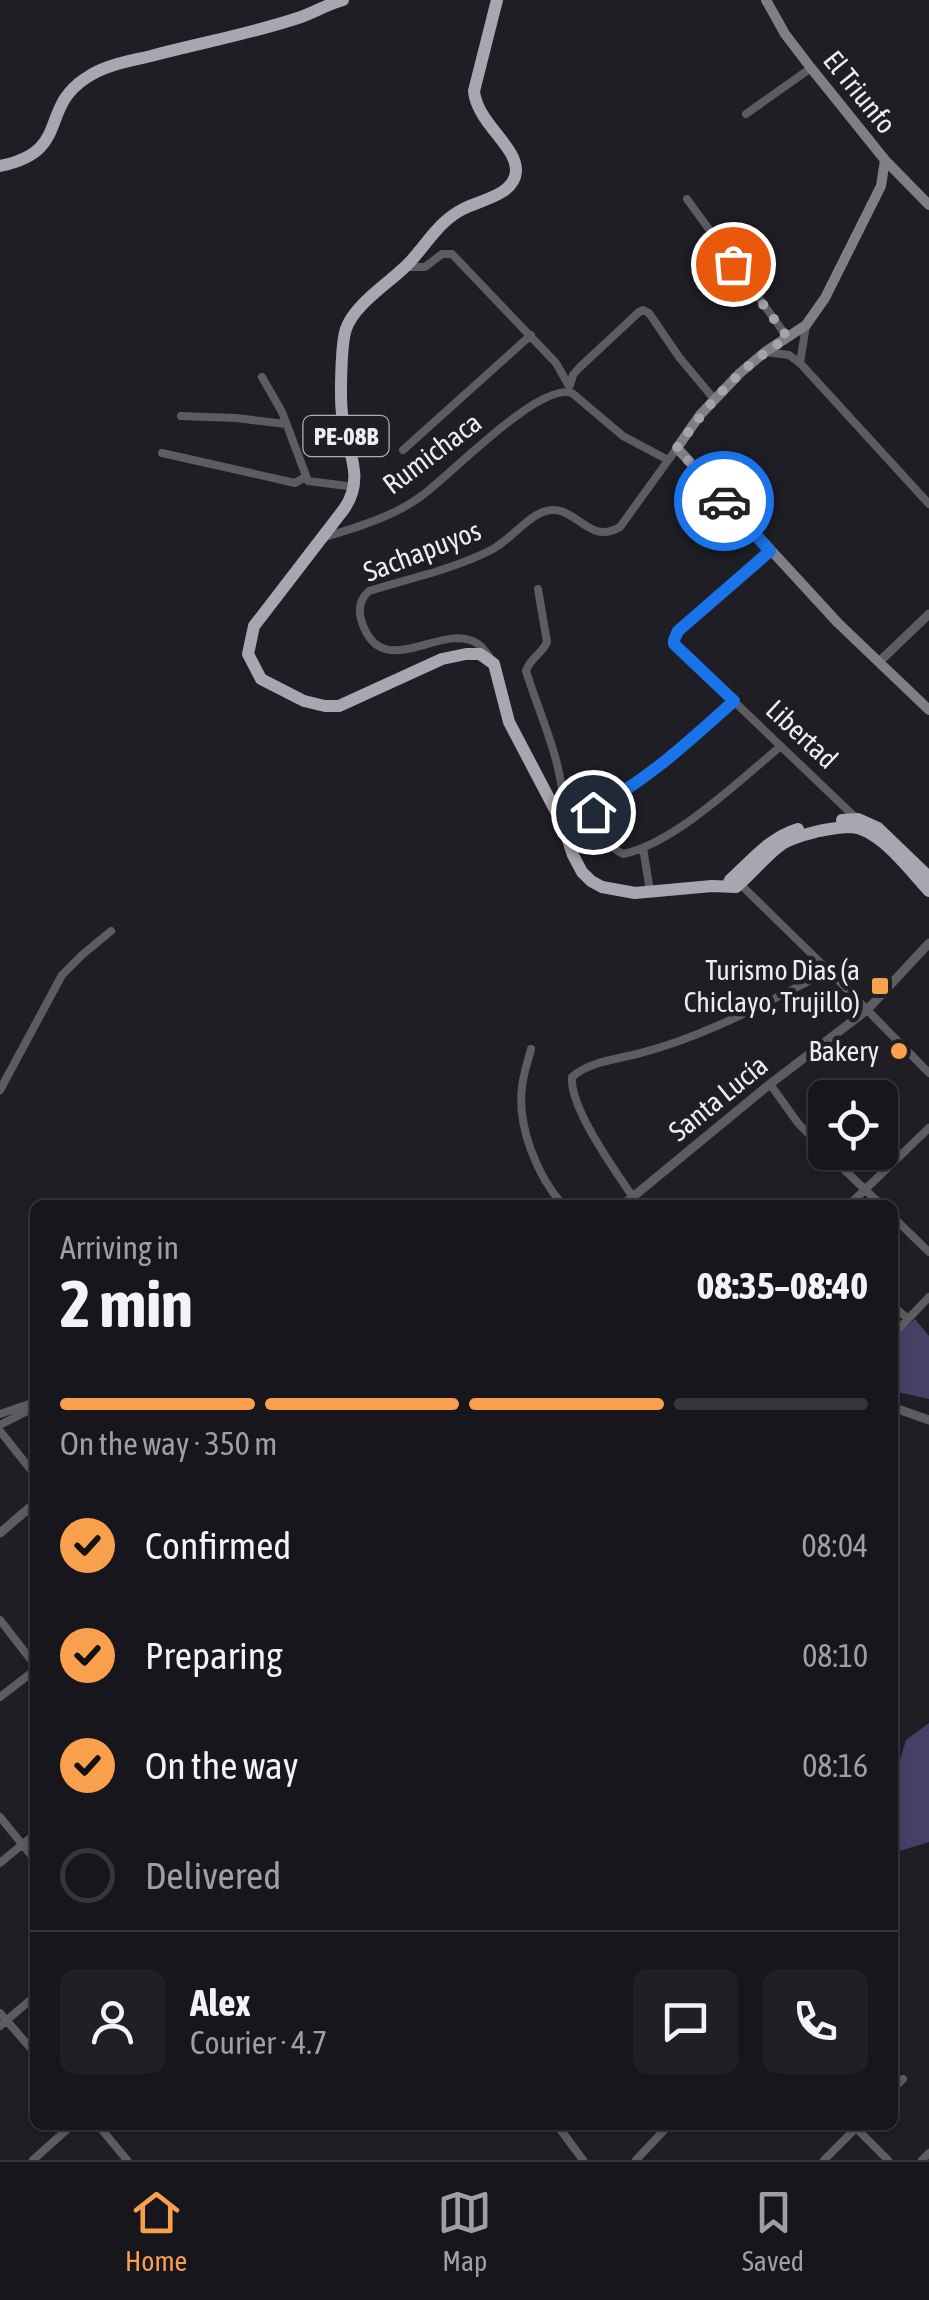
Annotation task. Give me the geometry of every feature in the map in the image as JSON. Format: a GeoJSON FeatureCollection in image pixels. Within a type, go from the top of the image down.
{"type":"FeatureCollection","features":[{"type":"Feature","properties":{"kind":"highway"},"geometry":{"type":"LineString","coordinates":[[0,166],[25,160],[41,148],[61,102],[87,76],[302,17],[343,0]]}},
{"type":"Feature","properties":{"kind":"highway","name":"PE-08B"},"geometry":{"type":"LineString","coordinates":[[494,664],[480,654],[442,659],[339,706],[325,706],[261,679],[248,654],[254,626],[351,500],[355,487],[341,411],[346,326],[406,267],[448,218],[497,195],[516,177],[516,165],[475,104],[474,92],[498,0]]}},
{"type":"Feature","properties":{"kind":"highway"},"geometry":{"type":"LineString","coordinates":[[494,664],[508,722],[563,825],[573,855],[590,881],[635,893],[733,883],[754,874],[790,840],[850,827],[874,836],[929,891]]}},
{"type":"Feature","properties":{"kind":"highway"},"geometry":{"type":"LineString","coordinates":[[733,883],[779,835],[828,821],[858,820],[878,828],[929,877]]}},
{"type":"Feature","properties":{"kind":"main road","name":"El Triunfo"},"geometry":{"type":"LineString","coordinates":[[766,0],[811,68],[886,160],[929,205]]}},
{"type":"Feature","properties":{"kind":"main road","name":"Sachapuyos"},"geometry":{"type":"LineString","coordinates":[[677,448],[714,399],[765,352],[806,324],[824,298],[881,186],[886,160]]}},
{"type":"Feature","properties":{"kind":"main road"},"geometry":{"type":"LineString","coordinates":[[677,448],[838,623],[929,710]]}},
{"type":"Feature","properties":{"kind":"street"},"geometry":{"type":"LineString","coordinates":[[746,114],[811,68]]}},
{"type":"Feature","properties":{"kind":"street"},"geometry":{"type":"LineString","coordinates":[[687,199],[788,338]]}},
{"type":"Feature","properties":{"kind":"street"},"geometry":{"type":"LineString","coordinates":[[406,267],[425,268],[442,254],[452,254],[556,363],[568,389],[622,436],[668,460]]}},
{"type":"Feature","properties":{"kind":"street"},"geometry":{"type":"LineString","coordinates":[[568,389],[578,368],[644,310],[714,399]]}},
{"type":"Feature","properties":{"kind":"street"},"geometry":{"type":"LineString","coordinates":[[800,363],[806,324]]}},
{"type":"Feature","properties":{"kind":"street"},"geometry":{"type":"LineString","coordinates":[[404,450],[530,335]]}},
{"type":"Feature","properties":{"kind":"street"},"geometry":{"type":"LineString","coordinates":[[765,352],[789,355],[800,363],[929,504]]}},
{"type":"Feature","properties":{"kind":"street"},"geometry":{"type":"LineString","coordinates":[[262,377],[282,412],[305,478],[313,484],[355,487]]}},
{"type":"Feature","properties":{"kind":"street","name":"Rumichaca"},"geometry":{"type":"LineString","coordinates":[[321,538],[357,528],[410,503],[520,413],[568,389]]}},
{"type":"Feature","properties":{"kind":"street"},"geometry":{"type":"LineString","coordinates":[[181,416],[286,424]]}},
{"type":"Feature","properties":{"kind":"street","name":"Sachapuyos"},"geometry":{"type":"LineString","coordinates":[[494,664],[480,644],[456,638],[399,652],[386,649],[366,632],[360,600],[368,591],[495,548],[544,511],[557,510],[595,532],[611,532],[620,527],[677,448]]}},
{"type":"Feature","properties":{"kind":"street"},"geometry":{"type":"LineString","coordinates":[[162,453],[294,482],[305,478]]}},
{"type":"Feature","properties":{"kind":"street","name":"Libertad"},"geometry":{"type":"LineString","coordinates":[[770,551],[678,631],[674,644],[874,836]]}},
{"type":"Feature","properties":{"kind":"street"},"geometry":{"type":"LineString","coordinates":[[538,589],[547,642],[526,670],[560,779],[563,825]]}},
{"type":"Feature","properties":{"kind":"street"},"geometry":{"type":"LineString","coordinates":[[880,661],[929,614]]}},
{"type":"Feature","properties":{"kind":"street"},"geometry":{"type":"LineString","coordinates":[[734,701],[670,758],[624,792],[594,808],[598,830],[611,847],[623,854],[643,848],[706,808],[781,746]]}},
{"type":"Feature","properties":{"kind":"street"},"geometry":{"type":"LineString","coordinates":[[643,848],[650,891]]}},
{"type":"Feature","properties":{"kind":"street"},"geometry":{"type":"LineString","coordinates":[[733,883],[829,971],[929,1073]]}},
{"type":"Feature","properties":{"kind":"street"},"geometry":{"type":"LineString","coordinates":[[0,1090],[62,975],[111,932]]}},
{"type":"Feature","properties":{"kind":"street","name":"Santa Lucía"},"geometry":{"type":"LineString","coordinates":[[629,1200],[867,1010],[929,943]]}},
{"type":"Feature","properties":{"kind":"street"},"geometry":{"type":"LineString","coordinates":[[633,1197],[589,1128],[572,1078],[602,1063],[667,1047],[735,1019],[829,971]]}},
{"type":"Feature","properties":{"kind":"street"},"geometry":{"type":"LineString","coordinates":[[531,1049],[521,1088],[523,1121],[540,1167],[558,1200]]}},
{"type":"Feature","properties":{"kind":"street"},"geometry":{"type":"LineString","coordinates":[[770,1084],[808,1134]]}},
{"type":"Feature","properties":{"kind":"street"},"geometry":{"type":"LineString","coordinates":[[854,1200],[929,1128]]}},
{"type":"Feature","properties":{"kind":"street"},"geometry":{"type":"LineString","coordinates":[[844,1170],[876,1200]]}},
{"type":"Feature","properties":{"kind":"street"},"geometry":{"type":"LineString","coordinates":[[898,1222],[929,1252]]}},
{"type":"Feature","properties":{"kind":"street"},"geometry":{"type":"LineString","coordinates":[[898,1330],[929,1298]]}},
{"type":"Feature","properties":{"kind":"street"},"geometry":{"type":"LineString","coordinates":[[898,1310],[908,1319]]}},
{"type":"Feature","properties":{"kind":"street"},"geometry":{"type":"LineString","coordinates":[[0,1414],[30,1406]]}},
{"type":"Feature","properties":{"kind":"street"},"geometry":{"type":"LineString","coordinates":[[30,1408],[0,1428],[30,1469]]}},
{"type":"Feature","properties":{"kind":"street"},"geometry":{"type":"LineString","coordinates":[[898,1409],[929,1420]]}},
{"type":"Feature","properties":{"kind":"street"},"geometry":{"type":"LineString","coordinates":[[0,1533],[30,1507]]}},
{"type":"Feature","properties":{"kind":"street"},"geometry":{"type":"LineString","coordinates":[[0,1620],[30,1660]]}},
{"type":"Feature","properties":{"kind":"street"},"geometry":{"type":"LineString","coordinates":[[0,1697],[30,1671]]}},
{"type":"Feature","properties":{"kind":"street"},"geometry":{"type":"LineString","coordinates":[[0,1817],[30,1854]]}},
{"type":"Feature","properties":{"kind":"street"},"geometry":{"type":"LineString","coordinates":[[0,1862],[30,1838]]}},
{"type":"Feature","properties":{"kind":"street"},"geometry":{"type":"LineString","coordinates":[[30,2000],[2,2020],[30,2048]]}},
{"type":"Feature","properties":{"kind":"street"},"geometry":{"type":"LineString","coordinates":[[898,2084],[903,2079]]}},
{"type":"Feature","properties":{"kind":"street"},"geometry":{"type":"LineString","coordinates":[[33,2160],[66,2130]]}},
{"type":"Feature","properties":{"kind":"street"},"geometry":{"type":"LineString","coordinates":[[102,2130],[127,2160]]}},
{"type":"Feature","properties":{"kind":"street"},"geometry":{"type":"LineString","coordinates":[[561,2130],[583,2160]]}},
{"type":"Feature","properties":{"kind":"street"},"geometry":{"type":"LineString","coordinates":[[636,2160],[664,2130]]}},
{"type":"Feature","properties":{"kind":"street"},"geometry":{"type":"LineString","coordinates":[[824,2160],[852,2130]]}},
{"type":"Feature","properties":{"kind":"street"},"geometry":{"type":"LineString","coordinates":[[860,2130],[888,2160]]}},
{"type":"Feature","properties":{"kind":"street"},"geometry":{"type":"LineString","coordinates":[[922,2160],[929,2153]]}},
{"type":"Feature","properties":{"kind":"shaded area"},"geometry":{"type":"Polygon","coordinates":[[[915,1319],[929,1336],[929,1399],[898,1392],[898,1335],[915,1319]]]}},
{"type":"Feature","properties":{"kind":"shaded area"},"geometry":{"type":"Polygon","coordinates":[[[929,1723],[929,1842],[898,1851],[898,1766],[906,1740],[929,1723]]]}},
{"type":"Feature","properties":{"kind":"way so far"},"geometry":{"type":"LineString","coordinates":[[724,501],[677,448],[700,415],[740,373],[788,338],[733,264]]}},
{"type":"Feature","properties":{"kind":"place","name":"Turismo Dias (a Chiclayo, Trujillo)"},"geometry":{"type":"Point","coordinates":[880,986]}},
{"type":"Feature","properties":{"kind":"place","name":"Bakery"},"geometry":{"type":"Point","coordinates":[899,1051]}},
{"type":"Feature","properties":{"kind":"route"},"geometry":{"type":"LineString","coordinates":[[593,812],[670,758],[734,701],[674,644],[678,631],[770,551],[724,501]]}}]}
